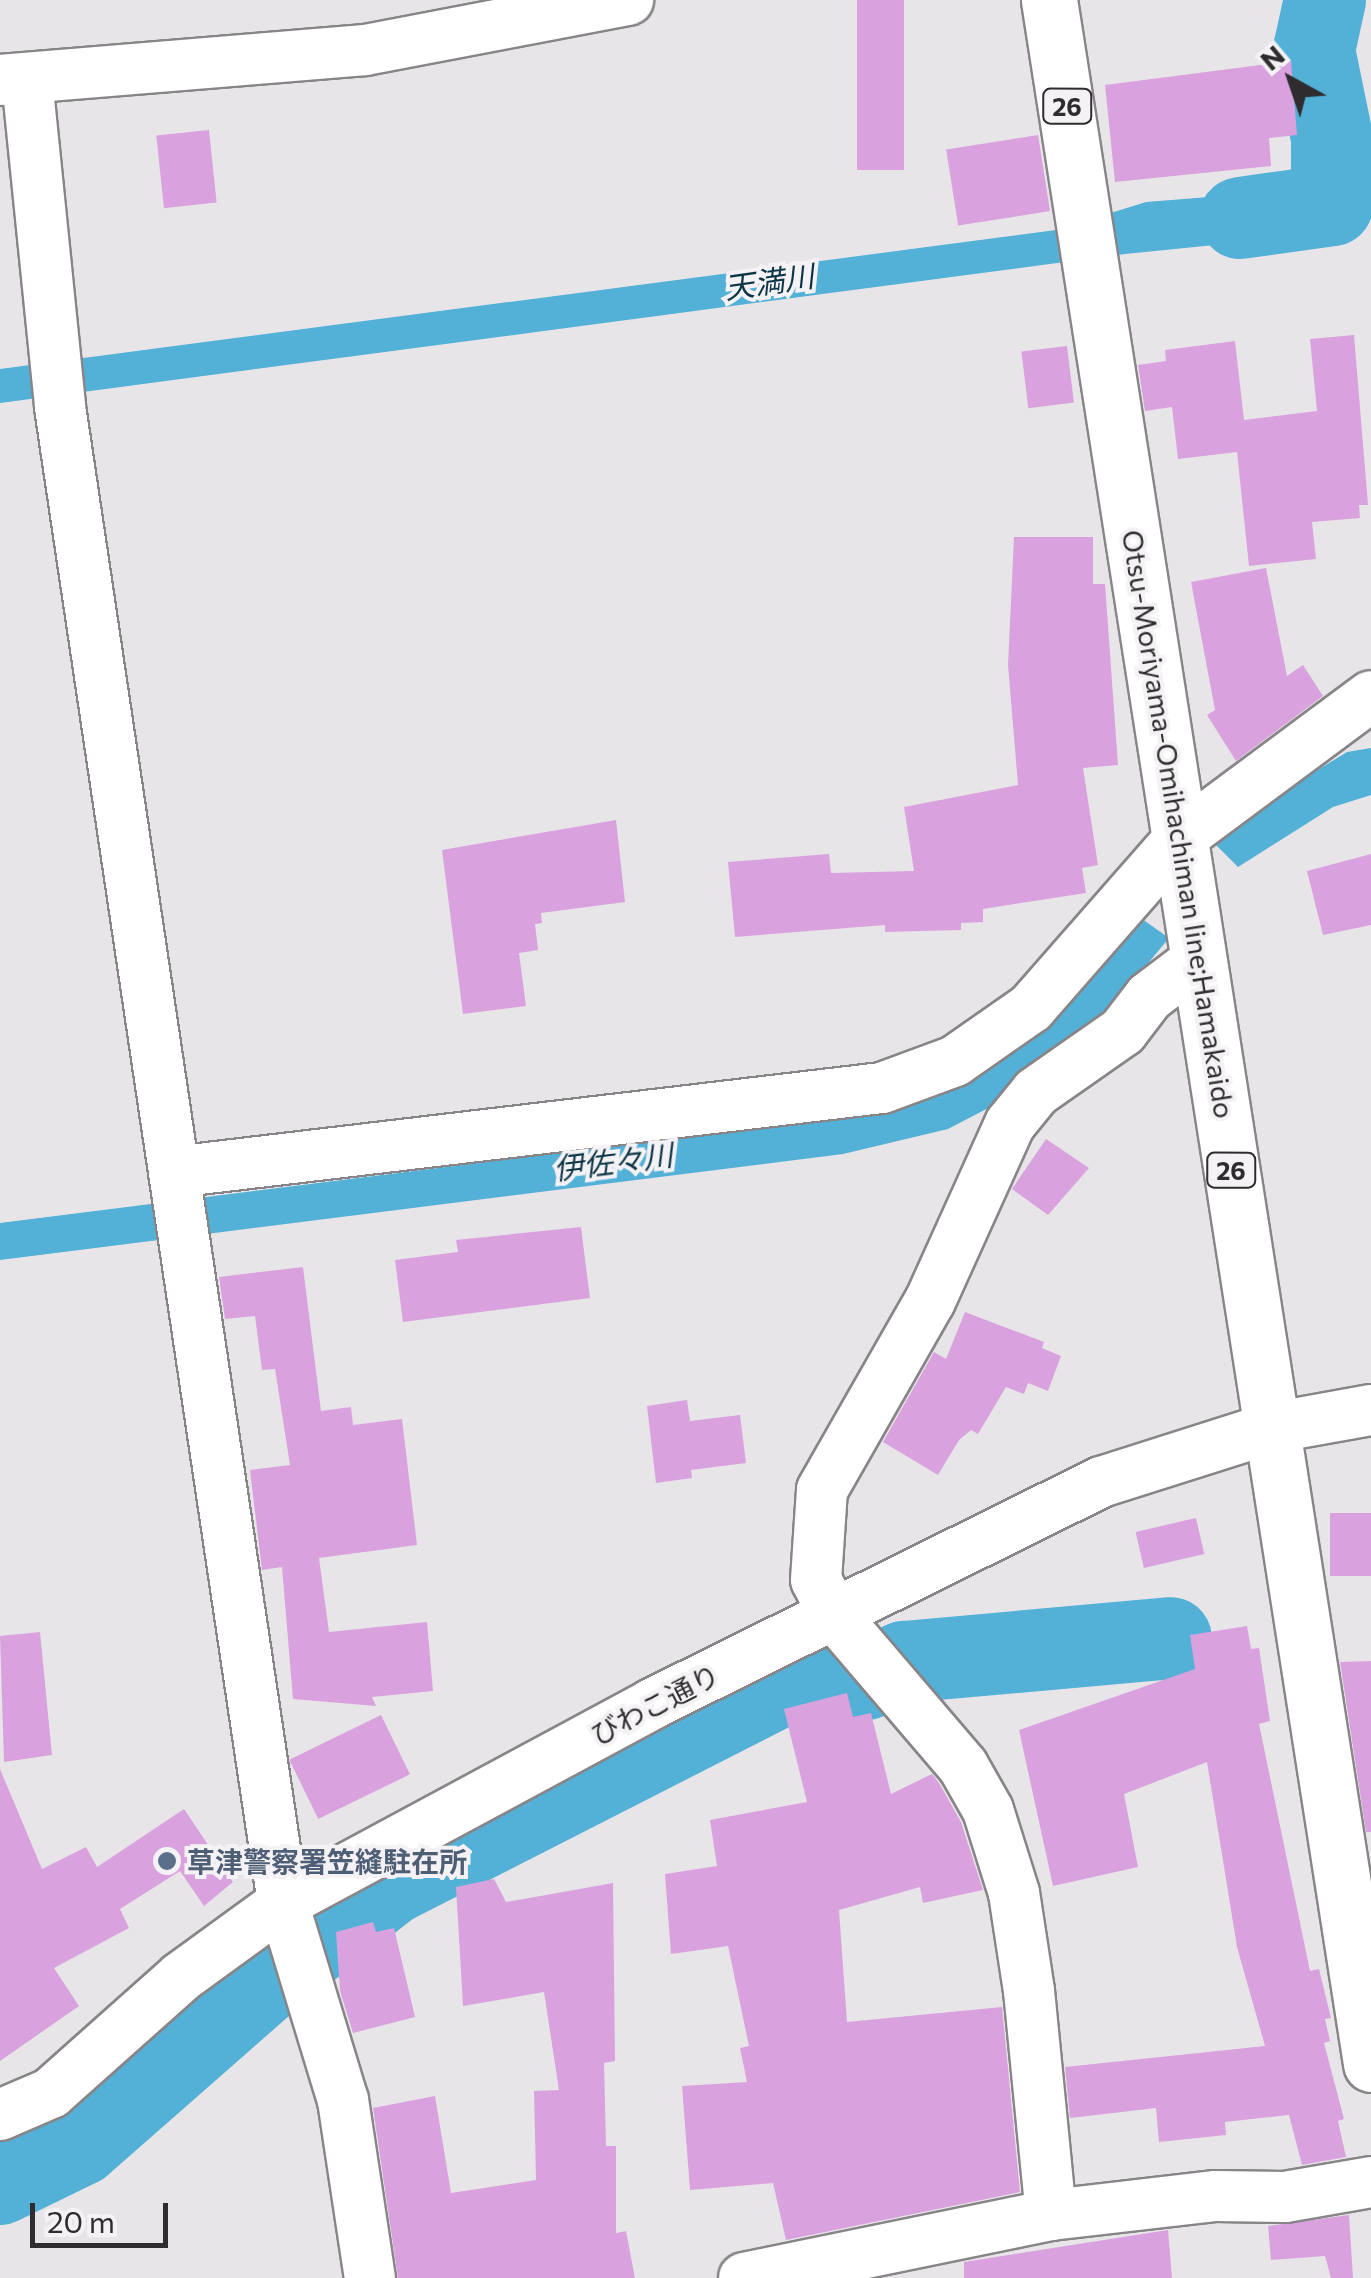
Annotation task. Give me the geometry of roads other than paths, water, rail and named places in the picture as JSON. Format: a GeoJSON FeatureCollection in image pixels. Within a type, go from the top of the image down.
{"type":"FeatureCollection","features":[{"type":"Feature","properties":{"kind":"main road","name":"Otsu-Moriyama-Omihachiman line;Hamakaido"},"geometry":{"type":"LineString","coordinates":[[1049,0],[1095,275],[1371,2064]]}},
{"type":"Feature","properties":{"kind":"street"},"geometry":{"type":"LineString","coordinates":[[370,2278],[342,2100],[282,1903],[14,80],[365,50],[628,0]]}},
{"type":"Feature","properties":{"kind":"street"},"geometry":{"type":"LineString","coordinates":[[174,1176],[882,1088],[955,1061],[1034,1012],[1180,838],[1371,696]]}},
{"type":"Feature","properties":{"kind":"street"},"geometry":{"type":"LineString","coordinates":[[1051,2214],[1014,1893],[988,1810],[963,1766],[834,1615],[816,1580],[822,1490],[930,1301],[1010,1124],[1036,1092],[1199,959]]}},
{"type":"Feature","properties":{"kind":"street"},"geometry":{"type":"LineString","coordinates":[[1034,1012],[1076,1060]]}},
{"type":"Feature","properties":{"kind":"street","name":"びわこ通り"},"geometry":{"type":"LineString","coordinates":[[0,2115],[50,2094],[181,1977],[282,1903],[652,1704],[1101,1482],[1271,1428],[1371,1410]]}},
{"type":"Feature","properties":{"kind":"street"},"geometry":{"type":"LineString","coordinates":[[744,2278],[1051,2214],[1216,2196],[1285,2197],[1371,2182]]}},
{"type":"Feature","properties":{"kind":"water"},"geometry":{"type":"Polygon","coordinates":[[[1358,185],[1363,230],[1125,254],[0,403],[0,369],[1056,230],[1146,202],[1358,185]]]}},
{"type":"Feature","properties":{"kind":"water"},"geometry":{"type":"Polygon","coordinates":[[[1371,748],[1371,795],[1333,807],[1238,867],[1208,837],[1347,752],[1371,748]]]}},
{"type":"Feature","properties":{"kind":"water","name":"伊佐々川"},"geometry":{"type":"Polygon","coordinates":[[[1135,914],[1169,938],[1106,1014],[1017,1093],[948,1129],[843,1154],[0,1260],[0,1223],[637,1143],[902,1100],[1135,914]]]}},
{"type":"Feature","properties":{"kind":"waterway","name":"天満川"},"geometry":{"type":"LineString","coordinates":[[1240,218],[1332,205],[1332,138],[1314,50],[1325,0]]}},
{"type":"Feature","properties":{"kind":"waterway"},"geometry":{"type":"LineString","coordinates":[[0,2184],[80,2145],[263,1984],[391,1884],[784,1684],[866,1679],[904,1662],[1171,1638]]}},
{"type":"Feature","properties":{"kind":"place","name":"草津警察署笠縫駐在所"},"geometry":{"type":"Point","coordinates":[167,1861]}}]}
